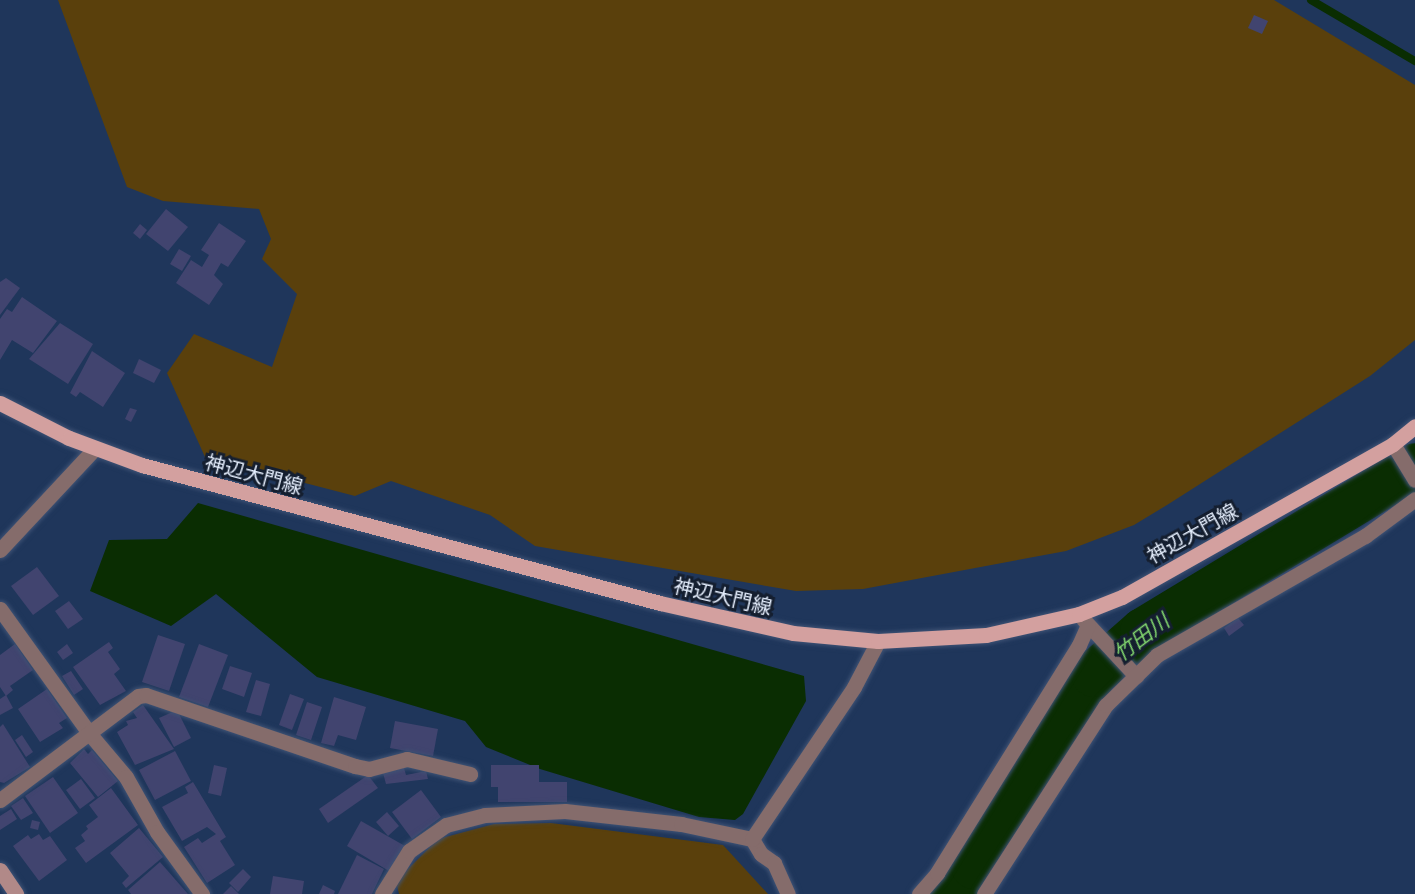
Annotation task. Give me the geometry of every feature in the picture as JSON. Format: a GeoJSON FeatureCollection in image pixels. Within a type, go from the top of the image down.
{"type":"FeatureCollection","features":[{"type":"Feature","properties":{"kind":"main road","name":"神辺大門線"},"geometry":{"type":"LineString","coordinates":[[0,403],[95,448],[153,468],[660,603],[793,633],[878,641],[986,635],[1088,625],[1122,597],[1393,444],[1415,426]]}},
{"type":"Feature","properties":{"kind":"main road"},"geometry":{"type":"LineString","coordinates":[[0,870],[16,894]]}},
{"type":"Feature","properties":{"kind":"street"},"geometry":{"type":"LineString","coordinates":[[1393,444],[1415,480]]}},
{"type":"Feature","properties":{"kind":"street"},"geometry":{"type":"LineString","coordinates":[[0,550],[95,448]]}},
{"type":"Feature","properties":{"kind":"street"},"geometry":{"type":"LineString","coordinates":[[984,894],[1106,705],[1133,673],[1157,655],[1365,536],[1415,499]]}},
{"type":"Feature","properties":{"kind":"street"},"geometry":{"type":"LineString","coordinates":[[0,609],[89,733],[126,777],[157,832],[202,894]]}},
{"type":"Feature","properties":{"kind":"street"},"geometry":{"type":"LineString","coordinates":[[919,894],[943,863],[1079,645],[1088,625],[1133,673]]}},
{"type":"Feature","properties":{"kind":"street"},"geometry":{"type":"LineString","coordinates":[[752,839],[854,687],[878,641]]}},
{"type":"Feature","properties":{"kind":"street"},"geometry":{"type":"LineString","coordinates":[[0,800],[138,696],[146,694],[355,766],[369,768],[407,759],[470,774]]}},
{"type":"Feature","properties":{"kind":"street"},"geometry":{"type":"LineString","coordinates":[[382,894],[409,851],[446,825],[485,815],[565,811],[681,824],[752,839],[761,854],[774,863],[788,894]]}},
{"type":"Feature","properties":{"kind":"shaded area"},"geometry":{"type":"Polygon","coordinates":[[[58,0],[1274,0],[1415,85],[1415,340],[1370,376],[1134,525],[1066,551],[863,589],[796,591],[535,546],[490,515],[391,481],[355,496],[205,457],[167,373],[194,334],[272,367],[297,294],[262,259],[271,239],[259,209],[163,201],[127,187],[58,0]]]}},
{"type":"Feature","properties":{"kind":"shaded area"},"geometry":{"type":"Polygon","coordinates":[[[198,503],[804,676],[806,701],[743,814],[735,820],[699,817],[540,769],[486,747],[465,721],[317,677],[216,594],[171,626],[90,591],[109,540],[167,539],[198,503]]]}},
{"type":"Feature","properties":{"kind":"shaded area"},"geometry":{"type":"Polygon","coordinates":[[[551,823],[723,845],[768,894],[399,894],[396,881],[438,839],[494,824],[551,823]]]}},
{"type":"Feature","properties":{"kind":"building"},"geometry":{"type":"Polygon","coordinates":[[[1254,15],[1268,21],[1262,34],[1248,28],[1254,15]]]}},
{"type":"Feature","properties":{"kind":"building"},"geometry":{"type":"Polygon","coordinates":[[[166,209],[188,227],[168,251],[146,234],[166,209]]]}},
{"type":"Feature","properties":{"kind":"building"},"geometry":{"type":"Polygon","coordinates":[[[219,223],[246,241],[228,267],[221,263],[214,275],[223,284],[209,305],[176,283],[191,260],[202,267],[209,255],[201,250],[219,223]]]}},
{"type":"Feature","properties":{"kind":"building"},"geometry":{"type":"Polygon","coordinates":[[[140,224],[147,230],[140,239],[133,233],[140,224]]]}},
{"type":"Feature","properties":{"kind":"building"},"geometry":{"type":"Polygon","coordinates":[[[179,249],[191,256],[182,271],[170,264],[179,249]]]}},
{"type":"Feature","properties":{"kind":"building"},"geometry":{"type":"Polygon","coordinates":[[[6,278],[20,288],[0,315],[0,282],[6,278]]]}},
{"type":"Feature","properties":{"kind":"building"},"geometry":{"type":"Polygon","coordinates":[[[22,297],[57,321],[33,353],[12,340],[0,360],[0,319],[7,309],[12,312],[22,297]]]}},
{"type":"Feature","properties":{"kind":"building"},"geometry":{"type":"Polygon","coordinates":[[[60,323],[93,344],[68,384],[29,359],[60,323]]]}},
{"type":"Feature","properties":{"kind":"building"},"geometry":{"type":"Polygon","coordinates":[[[92,351],[125,373],[103,407],[80,392],[76,397],[70,393],[92,351]]]}},
{"type":"Feature","properties":{"kind":"building"},"geometry":{"type":"Polygon","coordinates":[[[139,359],[161,370],[154,383],[133,373],[139,359]]]}},
{"type":"Feature","properties":{"kind":"building"},"geometry":{"type":"Polygon","coordinates":[[[130,408],[137,410],[131,422],[125,419],[130,408]]]}},
{"type":"Feature","properties":{"kind":"building"},"geometry":{"type":"Polygon","coordinates":[[[37,567],[59,596],[33,615],[11,586],[37,567]]]}},
{"type":"Feature","properties":{"kind":"building"},"geometry":{"type":"Polygon","coordinates":[[[69,601],[83,619],[68,629],[55,611],[69,601]]]}},
{"type":"Feature","properties":{"kind":"building"},"geometry":{"type":"Polygon","coordinates":[[[1238,618],[1244,625],[1229,636],[1224,628],[1238,618]]]}},
{"type":"Feature","properties":{"kind":"building"},"geometry":{"type":"Polygon","coordinates":[[[158,635],[185,644],[169,691],[142,682],[158,635]]]}},
{"type":"Feature","properties":{"kind":"building"},"geometry":{"type":"Polygon","coordinates":[[[109,642],[113,648],[108,652],[120,669],[114,674],[126,691],[100,705],[73,667],[109,642]]]}},
{"type":"Feature","properties":{"kind":"building"},"geometry":{"type":"Polygon","coordinates":[[[15,644],[33,670],[10,686],[13,690],[6,696],[0,687],[0,655],[15,644]]]}},
{"type":"Feature","properties":{"kind":"building"},"geometry":{"type":"Polygon","coordinates":[[[67,644],[73,653],[63,660],[57,652],[67,644]]]}},
{"type":"Feature","properties":{"kind":"building"},"geometry":{"type":"Polygon","coordinates":[[[199,644],[228,655],[208,707],[179,697],[199,644]]]}},
{"type":"Feature","properties":{"kind":"building"},"geometry":{"type":"Polygon","coordinates":[[[230,666],[252,673],[244,697],[222,689],[230,666]]]}},
{"type":"Feature","properties":{"kind":"building"},"geometry":{"type":"Polygon","coordinates":[[[71,671],[83,689],[74,695],[62,676],[71,671]]]}},
{"type":"Feature","properties":{"kind":"building"},"geometry":{"type":"Polygon","coordinates":[[[256,680],[270,684],[261,716],[246,712],[256,680]]]}},
{"type":"Feature","properties":{"kind":"building"},"geometry":{"type":"Polygon","coordinates":[[[47,689],[67,718],[59,723],[63,728],[40,742],[18,709],[47,689]]]}},
{"type":"Feature","properties":{"kind":"building"},"geometry":{"type":"Polygon","coordinates":[[[290,694],[304,699],[292,730],[279,725],[290,694]]]}},
{"type":"Feature","properties":{"kind":"building"},"geometry":{"type":"Polygon","coordinates":[[[6,695],[13,708],[0,715],[0,699],[6,695]]]}},
{"type":"Feature","properties":{"kind":"building"},"geometry":{"type":"Polygon","coordinates":[[[334,697],[366,707],[356,740],[338,735],[334,746],[321,743],[334,697]]]}},
{"type":"Feature","properties":{"kind":"building"},"geometry":{"type":"Polygon","coordinates":[[[307,702],[322,707],[311,740],[296,735],[307,702]]]}},
{"type":"Feature","properties":{"kind":"building"},"geometry":{"type":"Polygon","coordinates":[[[143,705],[174,749],[135,765],[117,732],[128,725],[126,721],[137,718],[133,712],[143,705]]]}},
{"type":"Feature","properties":{"kind":"building"},"geometry":{"type":"Polygon","coordinates":[[[177,710],[191,738],[174,747],[159,718],[177,710]]]}},
{"type":"Feature","properties":{"kind":"building"},"geometry":{"type":"Polygon","coordinates":[[[395,721],[438,729],[433,756],[390,748],[395,721]]]}},
{"type":"Feature","properties":{"kind":"building"},"geometry":{"type":"Polygon","coordinates":[[[3,724],[30,767],[4,783],[0,782],[0,727],[3,724]]]}},
{"type":"Feature","properties":{"kind":"building"},"geometry":{"type":"Polygon","coordinates":[[[22,735],[33,752],[26,757],[15,740],[22,735]]]}},
{"type":"Feature","properties":{"kind":"building"},"geometry":{"type":"Polygon","coordinates":[[[84,749],[88,754],[92,750],[118,781],[98,797],[70,763],[84,749]]]}},
{"type":"Feature","properties":{"kind":"building"},"geometry":{"type":"Polygon","coordinates":[[[175,751],[191,781],[155,800],[139,770],[175,751]]]}},
{"type":"Feature","properties":{"kind":"building"},"geometry":{"type":"Polygon","coordinates":[[[214,765],[227,768],[221,796],[208,793],[214,765]]]}},
{"type":"Feature","properties":{"kind":"building"},"geometry":{"type":"Polygon","coordinates":[[[491,765],[539,765],[539,782],[567,782],[567,802],[498,802],[498,787],[491,787],[491,765]]]}},
{"type":"Feature","properties":{"kind":"building"},"geometry":{"type":"Polygon","coordinates":[[[404,768],[406,775],[426,771],[428,779],[386,784],[383,773],[404,768]]]}},
{"type":"Feature","properties":{"kind":"building"},"geometry":{"type":"Polygon","coordinates":[[[368,775],[378,788],[328,823],[319,809],[368,775]]]}},
{"type":"Feature","properties":{"kind":"building"},"geometry":{"type":"Polygon","coordinates":[[[53,777],[78,813],[50,833],[25,796],[53,777]]]}},
{"type":"Feature","properties":{"kind":"building"},"geometry":{"type":"Polygon","coordinates":[[[81,779],[95,798],[80,809],[66,790],[81,779]]]}},
{"type":"Feature","properties":{"kind":"building"},"geometry":{"type":"Polygon","coordinates":[[[193,782],[226,837],[220,841],[235,865],[207,883],[184,847],[198,838],[202,843],[216,834],[207,827],[182,841],[162,807],[188,793],[185,787],[193,782]]]}},
{"type":"Feature","properties":{"kind":"building"},"geometry":{"type":"Polygon","coordinates":[[[111,788],[138,825],[86,863],[75,848],[85,841],[81,835],[88,829],[86,826],[98,817],[89,805],[111,788]]]}},
{"type":"Feature","properties":{"kind":"building"},"geometry":{"type":"Polygon","coordinates":[[[421,790],[441,817],[412,839],[392,812],[421,790]]]}},
{"type":"Feature","properties":{"kind":"building"},"geometry":{"type":"Polygon","coordinates":[[[23,798],[33,813],[21,820],[11,806],[23,798]]]}},
{"type":"Feature","properties":{"kind":"building"},"geometry":{"type":"Polygon","coordinates":[[[11,809],[17,819],[0,830],[0,816],[11,809]]]}},
{"type":"Feature","properties":{"kind":"building"},"geometry":{"type":"Polygon","coordinates":[[[387,812],[399,826],[388,836],[376,822],[387,812]]]}},
{"type":"Feature","properties":{"kind":"building"},"geometry":{"type":"Polygon","coordinates":[[[32,820],[40,822],[38,830],[30,828],[32,820]]]}},
{"type":"Feature","properties":{"kind":"building"},"geometry":{"type":"Polygon","coordinates":[[[361,821],[405,846],[389,871],[347,846],[361,821]]]}},
{"type":"Feature","properties":{"kind":"building"},"geometry":{"type":"Polygon","coordinates":[[[139,828],[163,857],[126,888],[122,883],[129,876],[110,853],[139,828]]]}},
{"type":"Feature","properties":{"kind":"building"},"geometry":{"type":"Polygon","coordinates":[[[39,834],[43,840],[50,836],[67,860],[39,881],[13,846],[28,835],[31,839],[39,834]]]}},
{"type":"Feature","properties":{"kind":"building"},"geometry":{"type":"Polygon","coordinates":[[[357,855],[384,869],[372,894],[338,894],[357,855]]]}},
{"type":"Feature","properties":{"kind":"building"},"geometry":{"type":"Polygon","coordinates":[[[160,862],[188,894],[131,894],[128,890],[160,862]]]}},
{"type":"Feature","properties":{"kind":"building"},"geometry":{"type":"Polygon","coordinates":[[[243,869],[251,877],[238,892],[229,883],[243,869]]]}},
{"type":"Feature","properties":{"kind":"building"},"geometry":{"type":"Polygon","coordinates":[[[273,876],[304,881],[302,894],[270,894],[273,876]]]}},
{"type":"Feature","properties":{"kind":"building"},"geometry":{"type":"Polygon","coordinates":[[[323,885],[335,891],[334,894],[319,894],[323,885]]]}},
{"type":"Feature","properties":{"kind":"building"},"geometry":{"type":"Polygon","coordinates":[[[231,886],[239,894],[223,894],[231,886]]]}},
{"type":"Feature","properties":{"kind":"waterway"},"geometry":{"type":"LineString","coordinates":[[1311,0],[1415,61]]}},
{"type":"Feature","properties":{"kind":"waterway","name":"竹田川"},"geometry":{"type":"LineString","coordinates":[[950,894],[974,866],[1094,674],[1143,631],[1415,466]]}}]}
